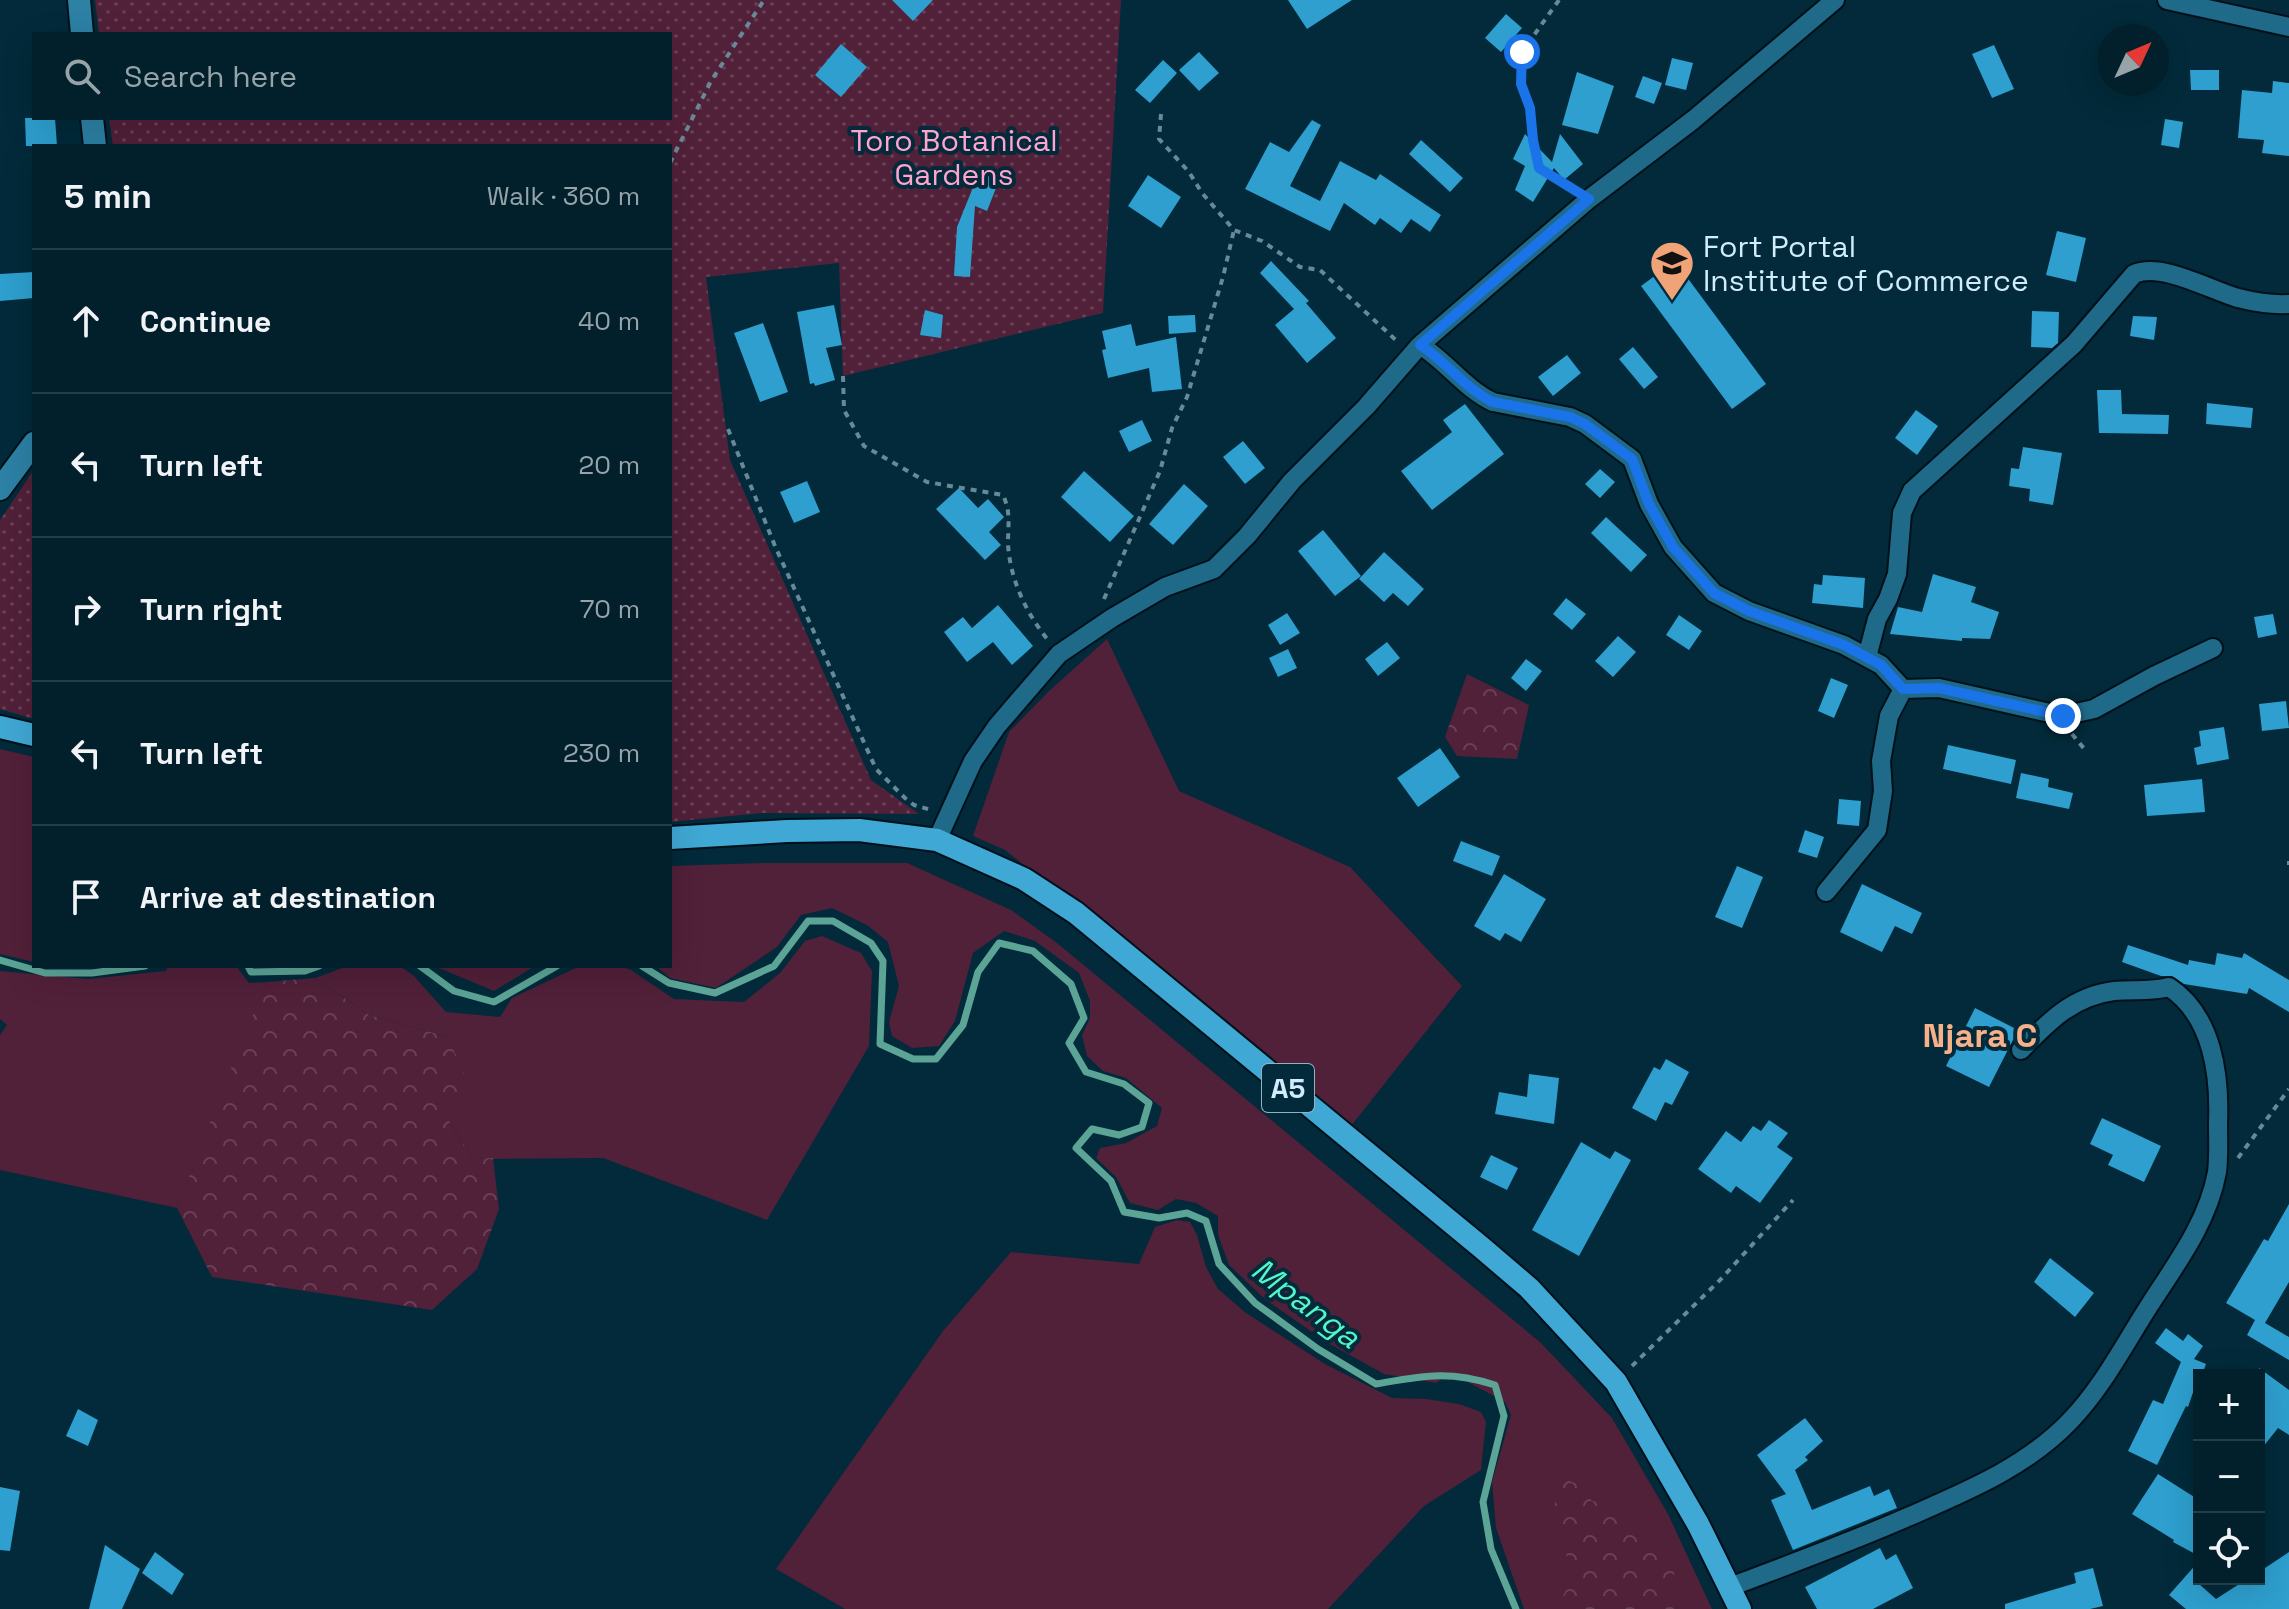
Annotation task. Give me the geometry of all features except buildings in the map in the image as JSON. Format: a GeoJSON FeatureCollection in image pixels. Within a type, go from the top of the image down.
{"type":"FeatureCollection","features":[{"type":"Feature","properties":{"kind":"highway"},"geometry":{"type":"LineString","coordinates":[[0,727],[32,735]]}},
{"type":"Feature","properties":{"kind":"highway","name":"A5"},"geometry":{"type":"LineString","coordinates":[[672,838],[859,830],[937,840],[1024,879],[1076,913],[1529,1288],[1616,1382],[1698,1524],[1740,1609]]}},
{"type":"Feature","properties":{"kind":"main road"},"geometry":{"type":"LineString","coordinates":[[79,0],[82,32]]}},
{"type":"Feature","properties":{"kind":"main road"},"geometry":{"type":"LineString","coordinates":[[92,120],[95,144]]}},
{"type":"Feature","properties":{"kind":"main road"},"geometry":{"type":"LineString","coordinates":[[0,489],[32,446]]}},
{"type":"Feature","properties":{"kind":"street"},"geometry":{"type":"LineString","coordinates":[[937,840],[973,761],[997,726],[1059,654],[1165,587],[1214,569],[1420,345],[1589,199],[1693,120],[1835,0]]}},
{"type":"Feature","properties":{"kind":"street"},"geometry":{"type":"LineString","coordinates":[[2167,0],[2289,27]]}},
{"type":"Feature","properties":{"kind":"street"},"geometry":{"type":"LineString","coordinates":[[1867,657],[1877,619],[1897,574],[1902,513],[1912,491],[2074,344],[2134,274],[2156,271],[2236,297],[2289,304]]}},
{"type":"Feature","properties":{"kind":"street"},"geometry":{"type":"LineString","coordinates":[[1420,345],[1482,397],[1577,419],[1632,459],[1649,504],[1673,547],[1714,593],[1749,611],[1844,645],[1881,665],[1903,689],[1939,688],[2063,716],[2094,709],[2213,648]]}},
{"type":"Feature","properties":{"kind":"street"},"geometry":{"type":"LineString","coordinates":[[1826,892],[1877,830],[1883,791],[1881,761],[1889,716],[1903,689]]}},
{"type":"Feature","properties":{"kind":"street"},"geometry":{"type":"LineString","coordinates":[[1730,1587],[1882,1529],[1976,1488],[2013,1466],[2069,1422],[2090,1397],[2190,1243],[2207,1206],[2217,1171],[2220,1088],[2205,1034],[2182,996],[2169,987],[2150,992],[2111,992],[2075,1003],[2051,1019],[2021,1050]]}},
{"type":"Feature","properties":{"kind":"path"},"geometry":{"type":"LineString","coordinates":[[672,159],[711,81],[764,0]]}},
{"type":"Feature","properties":{"kind":"path"},"geometry":{"type":"LineString","coordinates":[[1559,0],[1522,52],[1521,84],[1530,108],[1539,168],[1589,199]]}},
{"type":"Feature","properties":{"kind":"path"},"geometry":{"type":"LineString","coordinates":[[1161,114],[1159,139],[1234,230],[1262,241],[1300,267],[1320,270],[1405,348],[1420,345]]}},
{"type":"Feature","properties":{"kind":"path"},"geometry":{"type":"LineString","coordinates":[[1112,618],[1103,608],[1102,601],[1160,471],[1172,428],[1187,397],[1234,230]]}},
{"type":"Feature","properties":{"kind":"path"},"geometry":{"type":"LineString","coordinates":[[843,376],[844,410],[864,446],[927,482],[1003,495],[1010,509],[1008,546],[1017,589],[1035,624],[1059,654]]}},
{"type":"Feature","properties":{"kind":"path"},"geometry":{"type":"LineString","coordinates":[[728,429],[775,546],[876,769],[886,782],[914,805],[948,815]]}},
{"type":"Feature","properties":{"kind":"path"},"geometry":{"type":"LineString","coordinates":[[2217,1171],[2234,1164],[2289,1089]]}},
{"type":"Feature","properties":{"kind":"path"},"geometry":{"type":"LineString","coordinates":[[1616,1382],[1721,1279],[1793,1200]]}},
{"type":"Feature","properties":{"kind":"green space","name":"Toro Botanical Gardens"},"geometry":{"type":"Polygon","coordinates":[[[95,0],[1121,0],[1103,313],[843,376],[839,263],[706,277],[730,460],[871,780],[919,814],[762,813],[672,822],[672,144],[113,144],[109,120],[672,120],[672,32],[99,32],[95,0]]]}},
{"type":"Feature","properties":{"kind":"green space"},"geometry":{"type":"Polygon","coordinates":[[[32,473],[32,718],[0,709],[0,520],[32,473]]]}},
{"type":"Feature","properties":{"kind":"green space"},"geometry":{"type":"Polygon","coordinates":[[[1107,639],[1179,791],[1350,867],[1462,986],[1347,1131],[1256,1049],[1005,850],[973,836],[1009,732],[1107,639]]]}},
{"type":"Feature","properties":{"kind":"green space"},"geometry":{"type":"Polygon","coordinates":[[[1467,674],[1529,705],[1517,759],[1457,756],[1445,737],[1467,674]]]}},
{"type":"Feature","properties":{"kind":"green space"},"geometry":{"type":"Polygon","coordinates":[[[0,749],[32,757],[32,962],[0,954],[0,749]]]}},
{"type":"Feature","properties":{"kind":"green space"},"geometry":{"type":"Polygon","coordinates":[[[907,863],[1011,910],[1057,943],[1541,1343],[1612,1418],[1668,1514],[1712,1609],[1524,1609],[1496,1528],[1492,1482],[1511,1415],[1505,1402],[1451,1373],[1436,1383],[1384,1374],[1328,1343],[1266,1300],[1229,1265],[1218,1235],[1218,1216],[1196,1203],[1176,1199],[1158,1210],[1130,1203],[1116,1177],[1096,1158],[1100,1148],[1126,1143],[1157,1126],[1162,1108],[1126,1078],[1103,1071],[1087,1056],[1082,1035],[1090,1018],[1090,1001],[1079,973],[1035,941],[1004,931],[973,953],[955,1021],[939,1046],[912,1048],[892,1036],[889,1022],[899,986],[888,942],[867,925],[832,908],[801,915],[777,947],[716,988],[670,978],[658,968],[672,968],[672,866],[907,863]]]}},
{"type":"Feature","properties":{"kind":"green space"},"geometry":{"type":"Polygon","coordinates":[[[822,936],[861,953],[872,971],[869,1046],[767,1220],[603,1158],[473,1159],[449,1121],[448,1037],[369,1015],[315,978],[342,968],[403,968],[446,1012],[500,1017],[512,998],[576,968],[625,968],[674,999],[744,1002],[780,973],[805,941],[822,936]]]}},
{"type":"Feature","properties":{"kind":"green space"},"geometry":{"type":"Polygon","coordinates":[[[167,968],[238,968],[249,983],[267,982],[177,1208],[0,1170],[0,1035],[7,1025],[0,1019],[0,971],[88,979],[166,971],[167,968]]]}},
{"type":"Feature","properties":{"kind":"green space"},"geometry":{"type":"Polygon","coordinates":[[[439,968],[532,968],[494,991],[439,968]]]}},
{"type":"Feature","properties":{"kind":"green space"},"geometry":{"type":"Polygon","coordinates":[[[315,978],[369,1015],[448,1037],[470,1088],[449,1121],[473,1159],[493,1158],[499,1209],[477,1269],[432,1310],[212,1277],[177,1208],[267,982],[315,978]]]}},
{"type":"Feature","properties":{"kind":"green space"},"geometry":{"type":"Polygon","coordinates":[[[1177,1220],[1190,1222],[1206,1267],[1218,1289],[1246,1313],[1325,1364],[1392,1398],[1459,1404],[1481,1412],[1486,1422],[1481,1470],[1424,1506],[1328,1609],[845,1609],[776,1569],[943,1331],[1011,1252],[1139,1264],[1155,1227],[1177,1220]]]}},
{"type":"Feature","properties":{"kind":"green space"},"geometry":{"type":"Polygon","coordinates":[[[1562,1478],[1577,1484],[1592,1501],[1626,1506],[1628,1531],[1671,1547],[1678,1606],[1673,1609],[1560,1609],[1571,1579],[1563,1537],[1542,1525],[1555,1503],[1562,1478]]]}},
{"type":"Feature","properties":{"kind":"waterway","name":"Mpanga"},"geometry":{"type":"LineString","coordinates":[[645,968],[669,983],[715,993],[774,966],[808,921],[833,921],[871,943],[883,961],[880,1044],[913,1059],[936,1059],[963,1025],[978,972],[999,943],[1033,951],[1071,984],[1084,1018],[1069,1043],[1086,1072],[1124,1084],[1149,1103],[1142,1127],[1119,1135],[1092,1129],[1076,1148],[1111,1181],[1124,1212],[1159,1218],[1187,1213],[1206,1221],[1219,1264],[1255,1303],[1318,1349],[1376,1384],[1449,1376],[1495,1385],[1504,1416],[1483,1502],[1491,1549],[1516,1609]]}},
{"type":"Feature","properties":{"kind":"waterway","name":"Mpanga"},"geometry":{"type":"LineString","coordinates":[[0,960],[45,973],[92,973],[130,968]]}},
{"type":"Feature","properties":{"kind":"waterway","name":"Mpanga"},"geometry":{"type":"LineString","coordinates":[[249,968],[251,972],[305,971],[313,968]]}},
{"type":"Feature","properties":{"kind":"waterway","name":"Mpanga"},"geometry":{"type":"LineString","coordinates":[[423,968],[454,991],[494,1002],[554,968]]}},
{"type":"Feature","properties":{"kind":"place","name":"Fort Portal Institute of Commerce"},"geometry":{"type":"Point","coordinates":[1672,302]}},
{"type":"Feature","properties":{"kind":"district","name":"Njara C"},"geometry":{"type":"Point","coordinates":[1980,1035]}},
{"type":"Feature","properties":{"kind":"route"},"geometry":{"type":"LineString","coordinates":[[1522,52],[1521,84],[1530,108],[1539,168],[1589,199],[1420,345],[1482,397],[1577,419],[1632,459],[1649,504],[1673,547],[1714,593],[1749,611],[1844,645],[1881,665],[1903,689],[1939,688],[2063,716]]}}]}
